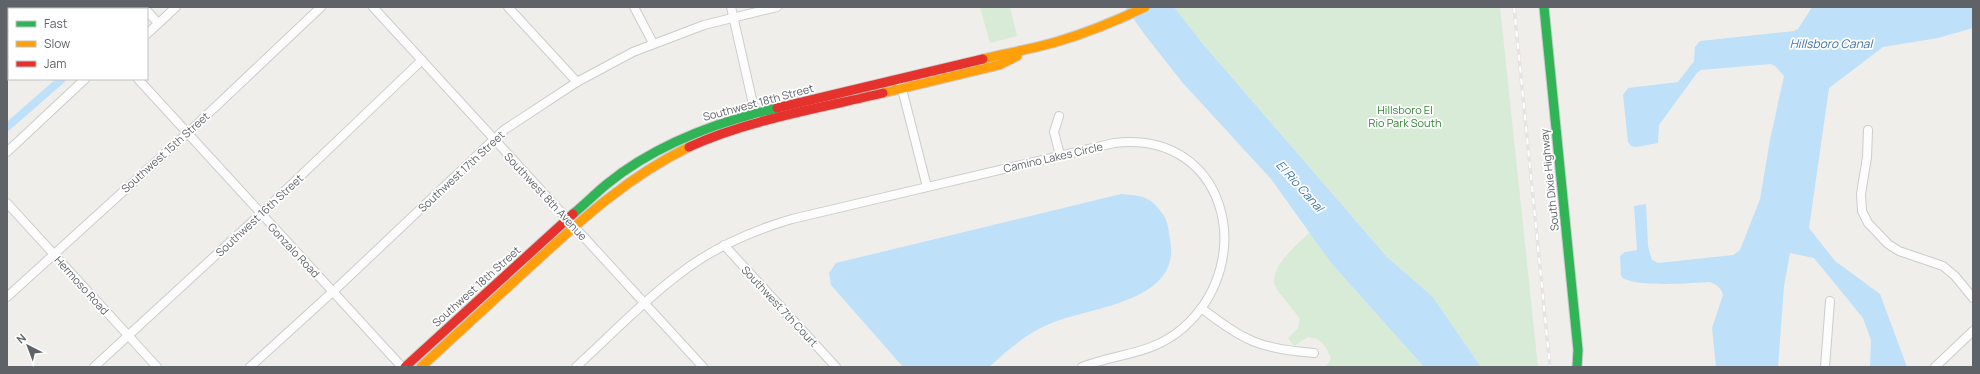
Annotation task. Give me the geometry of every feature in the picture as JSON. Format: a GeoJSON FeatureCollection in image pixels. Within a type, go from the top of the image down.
{"type":"FeatureCollection","features":[{"type":"Feature","properties":{"kind":"main road","name":"Southwest 18th Street"},"geometry":{"type":"LineString","coordinates":[[405,367],[608,183],[657,151],[701,130],[756,113],[900,78],[1029,50],[1119,19],[1145,7]]}},
{"type":"Feature","properties":{"kind":"main road","name":"South Dixie Highway"},"geometry":{"type":"LineString","coordinates":[[1544,7],[1578,350],[1581,367]]}},
{"type":"Feature","properties":{"kind":"main road","name":"Southwest 18th Street"},"geometry":{"type":"LineString","coordinates":[[421,367],[574,226],[615,191],[662,160],[704,140],[758,123],[999,65],[1029,50]]}},
{"type":"Feature","properties":{"kind":"main road","name":"South Dixie Highway"},"geometry":{"type":"LineString","coordinates":[[1577,367],[1578,350]]}},
{"type":"Feature","properties":{"kind":"street"},"geometry":{"type":"LineString","coordinates":[[148,33],[176,7]]}},
{"type":"Feature","properties":{"kind":"street","name":"Southwest 15th Street"},"geometry":{"type":"LineString","coordinates":[[7,297],[321,7]]}},
{"type":"Feature","properties":{"kind":"street","name":"Southwest 8th Avenue"},"geometry":{"type":"LineString","coordinates":[[373,7],[703,367]]}},
{"type":"Feature","properties":{"kind":"street"},"geometry":{"type":"LineString","coordinates":[[508,7],[577,82]]}},
{"type":"Feature","properties":{"kind":"street"},"geometry":{"type":"LineString","coordinates":[[634,7],[653,43]]}},
{"type":"Feature","properties":{"kind":"street"},"geometry":{"type":"LineString","coordinates":[[731,7],[758,123]]}},
{"type":"Feature","properties":{"kind":"street","name":"Southwest 17th Street"},"geometry":{"type":"LineString","coordinates":[[250,367],[504,130],[577,82],[607,65],[653,43],[697,27],[777,7]]}},
{"type":"Feature","properties":{"kind":"street"},"geometry":{"type":"LineString","coordinates":[[148,12],[158,23]]}},
{"type":"Feature","properties":{"kind":"street","name":"Southwest 16th Street"},"geometry":{"type":"LineString","coordinates":[[94,367],[261,214],[422,60]]}},
{"type":"Feature","properties":{"kind":"street"},"geometry":{"type":"LineString","coordinates":[[900,78],[927,187]]}},
{"type":"Feature","properties":{"kind":"street"},"geometry":{"type":"LineString","coordinates":[[7,152],[84,80]]}},
{"type":"Feature","properties":{"kind":"street","name":"Gonzalo Road"},"geometry":{"type":"LineString","coordinates":[[139,80],[402,367]]}},
{"type":"Feature","properties":{"kind":"street"},"geometry":{"type":"LineString","coordinates":[[1059,116],[1054,132],[1060,155]]}},
{"type":"Feature","properties":{"kind":"street"},"geometry":{"type":"LineString","coordinates":[[1868,130],[1867,157],[1861,194],[1862,211],[1868,223],[1888,244],[1899,251],[1943,266],[1955,276],[1973,298]]}},
{"type":"Feature","properties":{"kind":"street","name":"Camino Lakes Circle"},"geometry":{"type":"LineString","coordinates":[[576,367],[644,303],[678,274],[724,245],[750,234],[792,219],[1114,143],[1140,142],[1161,147],[1176,154],[1201,174],[1218,201],[1224,224],[1225,240],[1218,276],[1201,308],[1182,328],[1158,344],[1131,354],[1082,367]]}},
{"type":"Feature","properties":{"kind":"street","name":"Hermoso Road"},"geometry":{"type":"LineString","coordinates":[[7,203],[157,367]]}},
{"type":"Feature","properties":{"kind":"street","name":"Southwest 7th Court"},"geometry":{"type":"LineString","coordinates":[[724,245],[836,367]]}},
{"type":"Feature","properties":{"kind":"street"},"geometry":{"type":"LineString","coordinates":[[1824,367],[1830,301]]}},
{"type":"Feature","properties":{"kind":"street"},"geometry":{"type":"LineString","coordinates":[[1201,308],[1234,332],[1259,345],[1287,351],[1314,353]]}},
{"type":"Feature","properties":{"kind":"street"},"geometry":{"type":"LineString","coordinates":[[1935,367],[1973,331]]}},
{"type":"Feature","properties":{"kind":"green space"},"geometry":{"type":"Polygon","coordinates":[[[980,7],[1010,7],[1017,36],[990,43],[980,7]]]}},
{"type":"Feature","properties":{"kind":"green space","name":"Hillsboro El Rio Park South"},"geometry":{"type":"Polygon","coordinates":[[[1174,7],[1500,7],[1538,367],[1481,367],[1433,297],[1387,257],[1203,44],[1174,7]]]}},
{"type":"Feature","properties":{"kind":"green space"},"geometry":{"type":"Polygon","coordinates":[[[1310,232],[1332,264],[1424,367],[1323,367],[1327,365],[1331,358],[1323,343],[1317,339],[1308,337],[1294,346],[1288,338],[1298,328],[1300,319],[1275,286],[1274,279],[1280,264],[1285,257],[1310,232]]]}},
{"type":"Feature","properties":{"kind":"water","name":"El Rio Canal"},"geometry":{"type":"Polygon","coordinates":[[[1125,7],[1174,7],[1203,44],[1387,257],[1433,297],[1481,367],[1424,367],[1332,264],[1271,179],[1182,82],[1125,7]]]}},
{"type":"Feature","properties":{"kind":"water","name":"Hillsboro Canal"},"geometry":{"type":"Polygon","coordinates":[[[1812,7],[1973,7],[1973,28],[1938,38],[1883,47],[1829,88],[1809,228],[1835,261],[1880,294],[1907,367],[1870,367],[1871,340],[1863,318],[1814,258],[1790,253],[1784,286],[1778,367],[1716,367],[1712,328],[1723,295],[1720,289],[1710,282],[1662,284],[1626,280],[1621,276],[1620,256],[1625,252],[1637,250],[1634,206],[1646,204],[1648,246],[1652,260],[1658,263],[1733,255],[1740,250],[1760,199],[1770,140],[1784,76],[1775,66],[1771,64],[1701,70],[1697,73],[1659,125],[1658,143],[1636,147],[1631,146],[1628,142],[1623,95],[1628,88],[1678,82],[1694,61],[1695,47],[1700,41],[1794,31],[1798,29],[1812,7]]]}},
{"type":"Feature","properties":{"kind":"water"},"geometry":{"type":"Polygon","coordinates":[[[1121,194],[1135,195],[1146,198],[1155,204],[1165,218],[1170,240],[1170,260],[1162,276],[1149,289],[1131,298],[1111,306],[1054,322],[1045,326],[1019,342],[989,367],[903,367],[831,285],[829,273],[836,263],[1121,194]]]}},
{"type":"Feature","properties":{"kind":"waterway"},"geometry":{"type":"LineString","coordinates":[[7,127],[61,80]]}},
{"type":"Feature","properties":{"kind":"railway"},"geometry":{"type":"LineString","coordinates":[[1514,7],[1550,367]]}},
{"type":"Feature","properties":{"kind":"traffic: fast"},"geometry":{"type":"LineString","coordinates":[[1544,7],[1578,350],[1577,367]]}},
{"type":"Feature","properties":{"kind":"traffic: fast"},"geometry":{"type":"LineString","coordinates":[[573,214],[607,184],[626,170],[667,146],[688,136],[732,120],[777,108]]}},
{"type":"Feature","properties":{"kind":"traffic: slow"},"geometry":{"type":"LineString","coordinates":[[983,59],[1038,47],[1068,38],[1145,7]]}},
{"type":"Feature","properties":{"kind":"traffic: slow"},"geometry":{"type":"LineString","coordinates":[[883,93],[999,65],[1017,56]]}},
{"type":"Feature","properties":{"kind":"traffic: slow"},"geometry":{"type":"LineString","coordinates":[[421,367],[551,247],[588,215],[646,171],[689,147]]}},
{"type":"Feature","properties":{"kind":"traffic: jam"},"geometry":{"type":"LineString","coordinates":[[777,108],[983,59]]}},
{"type":"Feature","properties":{"kind":"traffic: jam"},"geometry":{"type":"LineString","coordinates":[[689,147],[735,129],[760,122],[883,93]]}},
{"type":"Feature","properties":{"kind":"traffic: jam"},"geometry":{"type":"LineString","coordinates":[[405,367],[573,214]]}}]}
